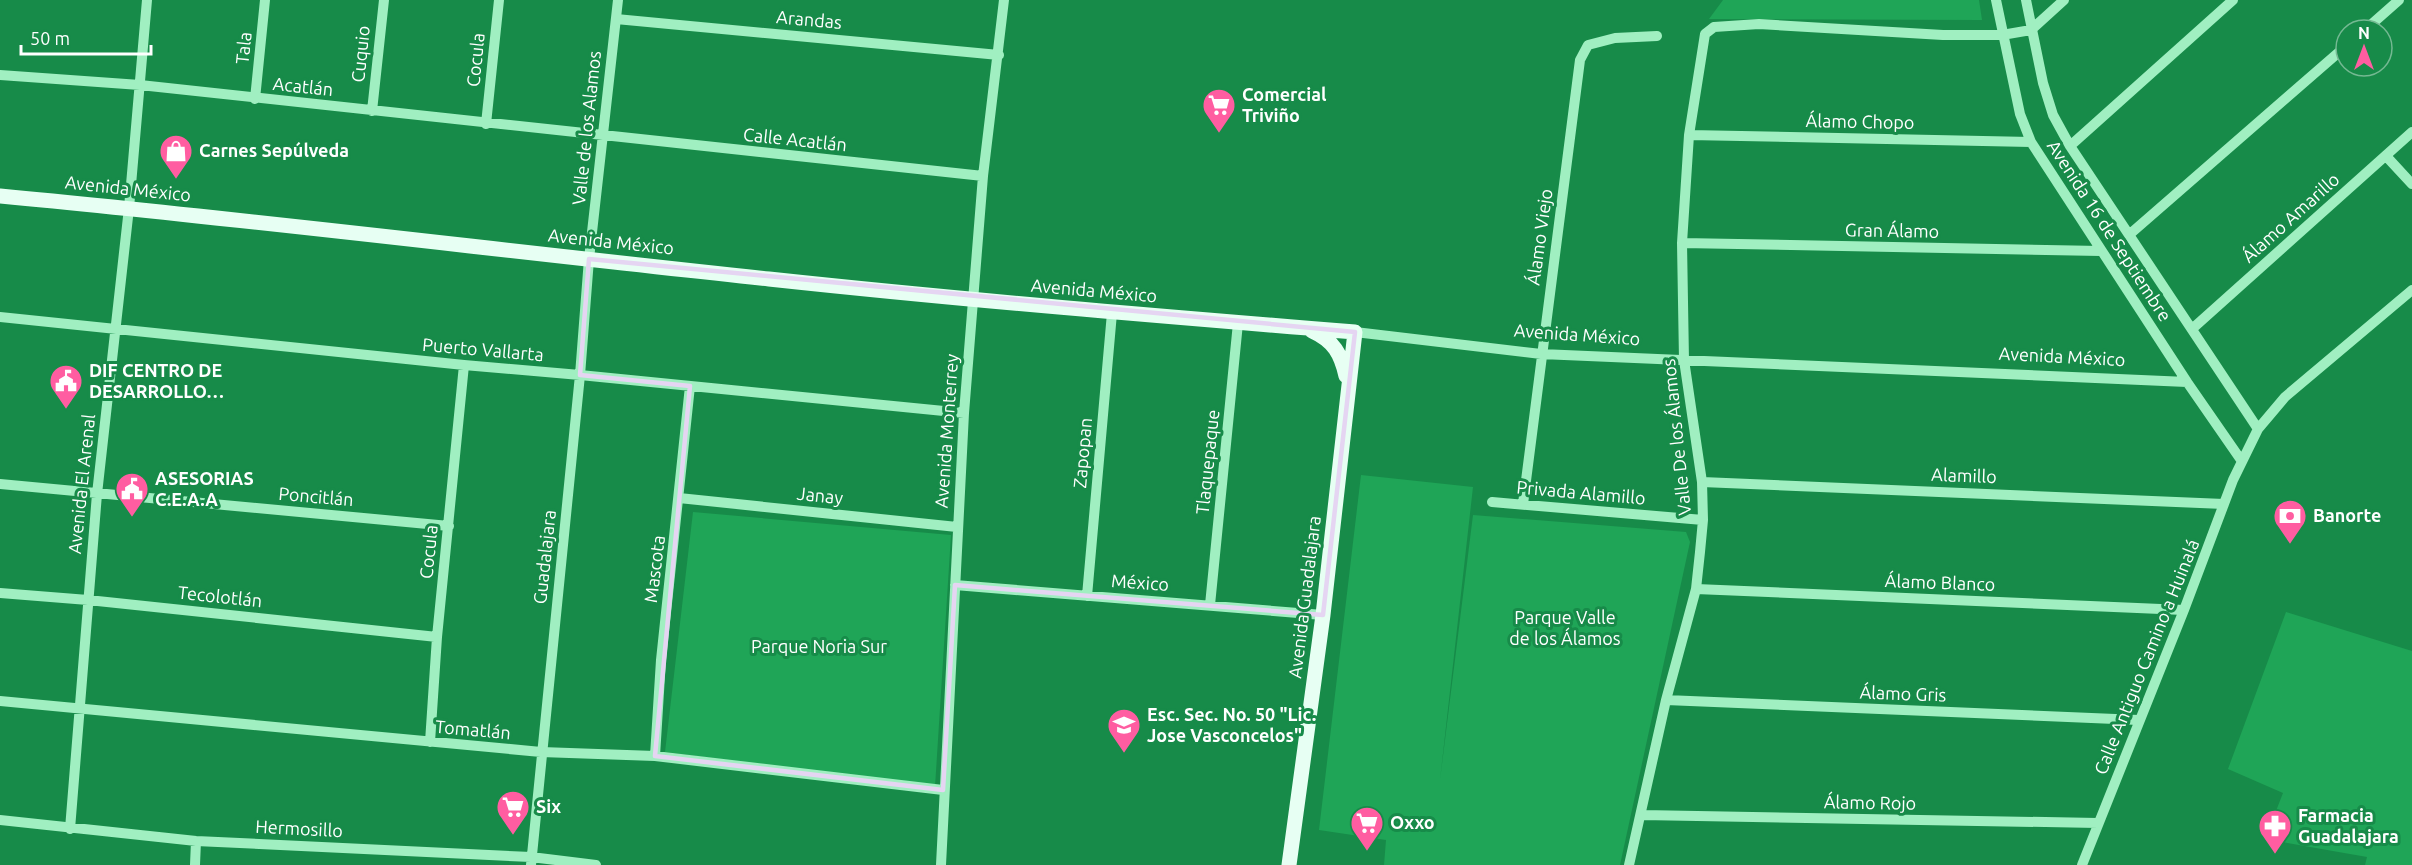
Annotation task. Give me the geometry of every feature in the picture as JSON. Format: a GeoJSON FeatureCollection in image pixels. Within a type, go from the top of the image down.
{"type":"FeatureCollection","features":[{"type":"Feature","properties":{"kind":"main road","name":"Avenida México"},"geometry":{"type":"LineString","coordinates":[[0,196],[129,208],[770,280],[1112,313],[1355,332]]}},
{"type":"Feature","properties":{"kind":"main road"},"geometry":{"type":"LineString","coordinates":[[1304,328],[1330,341],[1336,349],[1344,367],[1348,392]]}},
{"type":"Feature","properties":{"kind":"main road","name":"Avenida Guadalajara"},"geometry":{"type":"LineString","coordinates":[[1289,865],[1323,615],[1355,332]]}},
{"type":"Feature","properties":{"kind":"street","name":"Avenida El Arenal"},"geometry":{"type":"LineString","coordinates":[[70,829],[97,494],[129,208],[147,0]]}},
{"type":"Feature","properties":{"kind":"street","name":"Tala"},"geometry":{"type":"LineString","coordinates":[[255,99],[265,0]]}},
{"type":"Feature","properties":{"kind":"street","name":"Cuquio"},"geometry":{"type":"LineString","coordinates":[[372,111],[384,0]]}},
{"type":"Feature","properties":{"kind":"street","name":"Cocula"},"geometry":{"type":"LineString","coordinates":[[486,124],[499,0]]}},
{"type":"Feature","properties":{"kind":"street","name":"Valle de los Alamos"},"geometry":{"type":"LineString","coordinates":[[589,259],[618,0]]}},
{"type":"Feature","properties":{"kind":"street","name":"Avenida Monterrey"},"geometry":{"type":"LineString","coordinates":[[941,865],[943,790],[964,413],[983,176],[1004,0]]}},
{"type":"Feature","properties":{"kind":"street","name":"Avenida 16 de Septiembre"},"geometry":{"type":"LineString","coordinates":[[1996,0],[2020,114],[2031,142],[2187,382],[2241,460]]}},
{"type":"Feature","properties":{"kind":"street","name":"Avenida 16 de Septiembre"},"geometry":{"type":"LineString","coordinates":[[2026,0],[2031,30],[2053,115],[2070,146],[2258,429]]}},
{"type":"Feature","properties":{"kind":"street"},"geometry":{"type":"LineString","coordinates":[[2002,35],[2031,30],[2064,0]]}},
{"type":"Feature","properties":{"kind":"street"},"geometry":{"type":"LineString","coordinates":[[2070,146],[2234,0]]}},
{"type":"Feature","properties":{"kind":"street"},"geometry":{"type":"LineString","coordinates":[[2379,18],[2399,0]]}},
{"type":"Feature","properties":{"kind":"street","name":"Arandas"},"geometry":{"type":"LineString","coordinates":[[616,19],[999,55]]}},
{"type":"Feature","properties":{"kind":"street","name":"Valle De los Álamos"},"geometry":{"type":"LineString","coordinates":[[1629,865],[1666,700],[1696,589],[1703,520],[1702,482],[1684,360],[1682,243],[1689,135],[1705,34],[1714,27],[1759,24],[1943,35],[2002,35]]}},
{"type":"Feature","properties":{"kind":"street","name":"Álamo Viejo"},"geometry":{"type":"LineString","coordinates":[[1523,504],[1580,60],[1588,45],[1615,38],[1657,36]]}},
{"type":"Feature","properties":{"kind":"street"},"geometry":{"type":"LineString","coordinates":[[2130,234],[2334,56]]}},
{"type":"Feature","properties":{"kind":"street","name":"Acatlán"},"geometry":{"type":"LineString","coordinates":[[0,75],[140,86],[603,137]]}},
{"type":"Feature","properties":{"kind":"street","name":"Álamo Amarillo"},"geometry":{"type":"LineString","coordinates":[[2192,330],[2412,132]]}},
{"type":"Feature","properties":{"kind":"street","name":"Álamo Chopo"},"geometry":{"type":"LineString","coordinates":[[1689,135],[2031,142]]}},
{"type":"Feature","properties":{"kind":"street","name":"Calle Acatlán"},"geometry":{"type":"LineString","coordinates":[[603,137],[983,176]]}},
{"type":"Feature","properties":{"kind":"street"},"geometry":{"type":"LineString","coordinates":[[2386,156],[2412,184]]}},
{"type":"Feature","properties":{"kind":"street","name":"Gran Álamo"},"geometry":{"type":"LineString","coordinates":[[1682,243],[2101,251]]}},
{"type":"Feature","properties":{"kind":"street","name":"Guadalajara"},"geometry":{"type":"LineString","coordinates":[[531,861],[580,375],[589,259]]}},
{"type":"Feature","properties":{"kind":"street","name":"Calle Antiguo Camino a Huinalá"},"geometry":{"type":"LineString","coordinates":[[2082,865],[2241,460],[2258,429],[2285,397],[2412,290]]}},
{"type":"Feature","properties":{"kind":"street","name":"Zapopan"},"geometry":{"type":"LineString","coordinates":[[1087,596],[1112,313]]}},
{"type":"Feature","properties":{"kind":"street","name":"Puerto Vallarta"},"geometry":{"type":"LineString","coordinates":[[0,317],[964,413]]}},
{"type":"Feature","properties":{"kind":"street","name":"Tlaquepaque"},"geometry":{"type":"LineString","coordinates":[[1210,605],[1238,322]]}},
{"type":"Feature","properties":{"kind":"street","name":"Avenida México"},"geometry":{"type":"LineString","coordinates":[[1355,332],[1541,354],[2187,382]]}},
{"type":"Feature","properties":{"kind":"street","name":"Cocula"},"geometry":{"type":"LineString","coordinates":[[430,742],[437,637],[464,365]]}},
{"type":"Feature","properties":{"kind":"street","name":"Mascota"},"geometry":{"type":"LineString","coordinates":[[655,756],[661,660],[690,386]]}},
{"type":"Feature","properties":{"kind":"street","name":"Alamillo"},"geometry":{"type":"LineString","coordinates":[[1702,482],[2224,504]]}},
{"type":"Feature","properties":{"kind":"street","name":"Poncitlán"},"geometry":{"type":"LineString","coordinates":[[0,484],[449,526]]}},
{"type":"Feature","properties":{"kind":"street","name":"Janay"},"geometry":{"type":"LineString","coordinates":[[679,498],[957,528]]}},
{"type":"Feature","properties":{"kind":"street","name":"Privada Alamillo"},"geometry":{"type":"LineString","coordinates":[[1492,502],[1703,520]]}},
{"type":"Feature","properties":{"kind":"street","name":"México"},"geometry":{"type":"LineString","coordinates":[[955,585],[1323,615]]}},
{"type":"Feature","properties":{"kind":"street","name":"Álamo Blanco"},"geometry":{"type":"LineString","coordinates":[[1696,589],[2184,610]]}},
{"type":"Feature","properties":{"kind":"street","name":"Tecolotlán"},"geometry":{"type":"LineString","coordinates":[[0,593],[88,600],[437,637]]}},
{"type":"Feature","properties":{"kind":"street","name":"Álamo Gris"},"geometry":{"type":"LineString","coordinates":[[1666,700],[2139,720]]}},
{"type":"Feature","properties":{"kind":"street","name":"Tomatlán"},"geometry":{"type":"LineString","coordinates":[[0,701],[541,752],[655,756],[943,790]]}},
{"type":"Feature","properties":{"kind":"street","name":"Álamo Rojo"},"geometry":{"type":"LineString","coordinates":[[1642,815],[2098,824]]}},
{"type":"Feature","properties":{"kind":"street","name":"Hermosillo"},"geometry":{"type":"LineString","coordinates":[[0,820],[196,841],[596,865]]}},
{"type":"Feature","properties":{"kind":"street"},"geometry":{"type":"LineString","coordinates":[[195,865],[196,841]]}},
{"type":"Feature","properties":{"kind":"highlighted area"},"geometry":{"type":"Polygon","coordinates":[[[589,259],[1355,332],[1323,615],[955,585],[943,790],[655,756],[690,386],[580,375],[589,259]]]}},
{"type":"Feature","properties":{"kind":"green space"},"geometry":{"type":"Polygon","coordinates":[[[1723,0],[1979,0],[1982,20],[1709,19],[1723,0]]]}},
{"type":"Feature","properties":{"kind":"green space","name":"Parque Valle de los Álamos"},"geometry":{"type":"Polygon","coordinates":[[[1361,475],[1473,487],[1440,780],[1473,515],[1686,532],[1690,542],[1620,865],[1384,865],[1386,840],[1319,830],[1361,475]]]}},
{"type":"Feature","properties":{"kind":"green space","name":"Parque Noria Sur"},"geometry":{"type":"Polygon","coordinates":[[[693,512],[951,535],[935,787],[665,752],[693,512]]]}},
{"type":"Feature","properties":{"kind":"green space"},"geometry":{"type":"Polygon","coordinates":[[[2286,612],[2412,651],[2412,865],[2365,865],[2367,857],[2265,839],[2283,793],[2228,769],[2286,612]]]}},
{"type":"Feature","properties":{"kind":"place","name":"Comercial Triviño"},"geometry":{"type":"Point","coordinates":[1219,134]}},
{"type":"Feature","properties":{"kind":"place","name":"Carnes Sepúlveda"},"geometry":{"type":"Point","coordinates":[176,180]}},
{"type":"Feature","properties":{"kind":"place","name":"DIF CENTRO DE DESARROLLO…"},"geometry":{"type":"Point","coordinates":[66,410]}},
{"type":"Feature","properties":{"kind":"place","name":"ASESORIAS C.E.A.A"},"geometry":{"type":"Point","coordinates":[132,518]}},
{"type":"Feature","properties":{"kind":"place","name":"Banorte"},"geometry":{"type":"Point","coordinates":[2290,545]}},
{"type":"Feature","properties":{"kind":"place","name":"Esc. Sec. No. 50 \"Lic. Jose Vasconcelos\""},"geometry":{"type":"Point","coordinates":[1124,754]}},
{"type":"Feature","properties":{"kind":"place","name":"Six"},"geometry":{"type":"Point","coordinates":[513,836]}},
{"type":"Feature","properties":{"kind":"place","name":"Oxxo"},"geometry":{"type":"Point","coordinates":[1367,852]}},
{"type":"Feature","properties":{"kind":"place","name":"Farmacia Guadalajara"},"geometry":{"type":"Point","coordinates":[2275,855]}}]}
